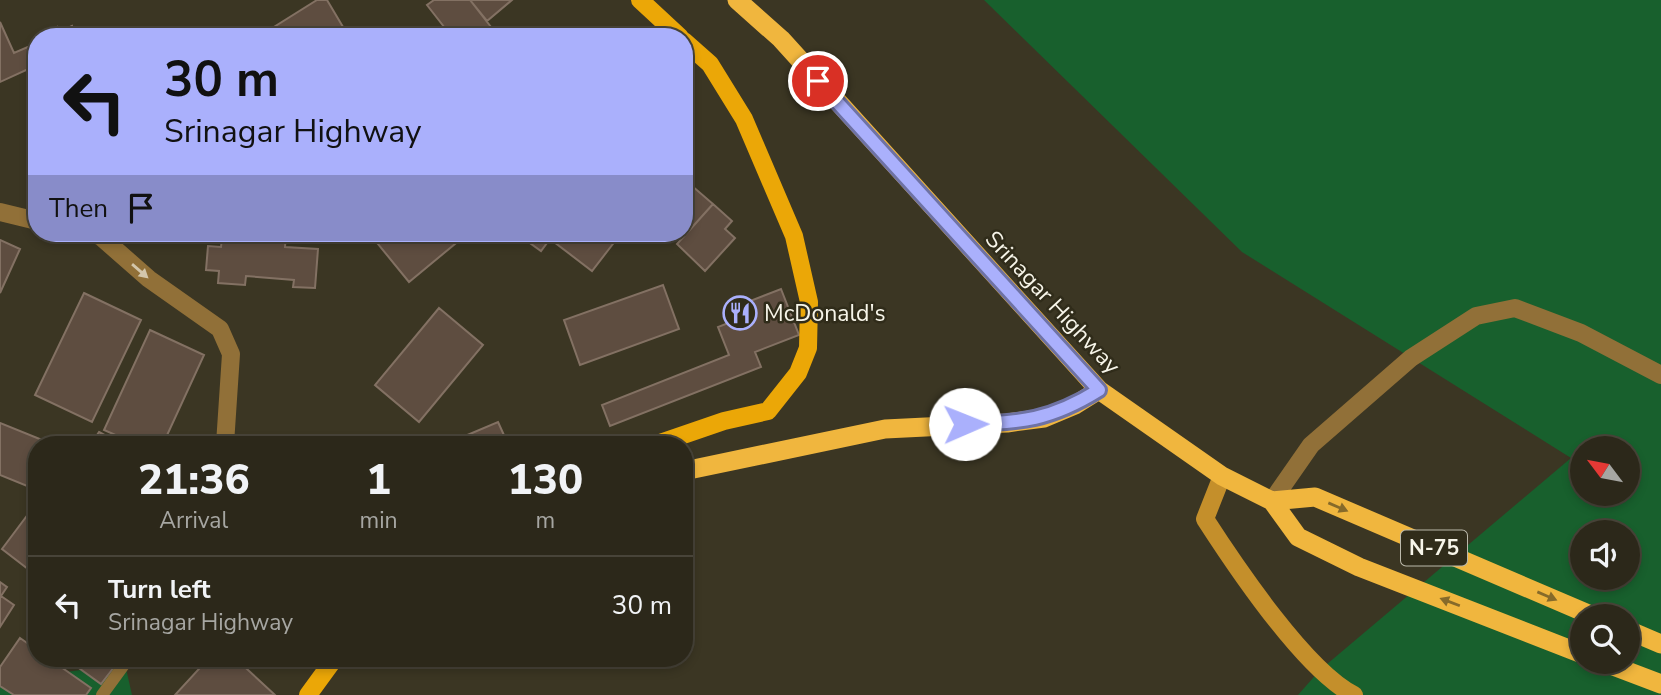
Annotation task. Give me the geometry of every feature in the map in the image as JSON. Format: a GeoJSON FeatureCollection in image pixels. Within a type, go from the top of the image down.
{"type":"FeatureCollection","features":[{"type":"Feature","properties":{"kind":"highway","name":"Srinagar Highway"},"geometry":{"type":"LineString","coordinates":[[737,0],[780,40],[1099,390],[1222,476],[1272,501]]}},
{"type":"Feature","properties":{"kind":"highway"},"geometry":{"type":"LineString","coordinates":[[693,469],[885,429],[1007,423],[1044,418],[1075,405],[1099,390]]}},
{"type":"Feature","properties":{"kind":"highway","name":"N-75"},"geometry":{"type":"LineString","coordinates":[[1272,501],[1315,497],[1570,606]]}},
{"type":"Feature","properties":{"kind":"highway","name":"N-75"},"geometry":{"type":"LineString","coordinates":[[1272,501],[1298,537],[1359,567],[1570,648]]}},
{"type":"Feature","properties":{"kind":"highway"},"geometry":{"type":"LineString","coordinates":[[1640,635],[1661,644]]}},
{"type":"Feature","properties":{"kind":"highway"},"geometry":{"type":"LineString","coordinates":[[1635,674],[1661,684]]}},
{"type":"Feature","properties":{"kind":"main road"},"geometry":{"type":"LineString","coordinates":[[640,0],[670,28]]}},
{"type":"Feature","properties":{"kind":"main road"},"geometry":{"type":"LineString","coordinates":[[680,436],[724,421],[768,411],[798,373],[808,348],[809,302],[794,236],[744,119],[710,64],[693,49]]}},
{"type":"Feature","properties":{"kind":"main road"},"geometry":{"type":"LineString","coordinates":[[1222,476],[1205,519],[1240,573],[1320,670],[1354,695]]}},
{"type":"Feature","properties":{"kind":"main road"},"geometry":{"type":"LineString","coordinates":[[308,695],[328,667]]}},
{"type":"Feature","properties":{"kind":"street"},"geometry":{"type":"LineString","coordinates":[[0,212],[28,219]]}},
{"type":"Feature","properties":{"kind":"street"},"geometry":{"type":"LineString","coordinates":[[107,242],[149,279],[220,329],[231,354],[223,436]]}},
{"type":"Feature","properties":{"kind":"street"},"geometry":{"type":"LineString","coordinates":[[1272,501],[1311,445],[1411,358],[1476,316],[1515,308],[1581,333],[1661,374]]}},
{"type":"Feature","properties":{"kind":"lane"},"geometry":{"type":"LineString","coordinates":[[102,695],[122,667]]}},
{"type":"Feature","properties":{"kind":"green space"},"geometry":{"type":"Polygon","coordinates":[[[984,0],[1661,0],[1661,695],[1298,695],[1320,670],[1570,459],[1570,506],[1640,506],[1640,436],[1570,436],[1570,457],[1242,252],[984,0]]]}},
{"type":"Feature","properties":{"kind":"green space"},"geometry":{"type":"Polygon","coordinates":[[[103,667],[126,667],[132,695],[0,695],[0,681],[103,667]]]}},
{"type":"Feature","properties":{"kind":"building"},"geometry":{"type":"Polygon","coordinates":[[[317,0],[327,0],[344,28],[272,28],[317,0]]]}},
{"type":"Feature","properties":{"kind":"building"},"geometry":{"type":"Polygon","coordinates":[[[434,0],[470,0],[492,28],[445,28],[427,5],[434,0]]]}},
{"type":"Feature","properties":{"kind":"building"},"geometry":{"type":"Polygon","coordinates":[[[470,0],[512,0],[487,21],[470,0]]]}},
{"type":"Feature","properties":{"kind":"building"},"geometry":{"type":"Polygon","coordinates":[[[0,22],[14,53],[28,47],[28,69],[0,82],[0,22]]]}},
{"type":"Feature","properties":{"kind":"building"},"geometry":{"type":"Polygon","coordinates":[[[693,187],[713,204],[693,226],[693,187]]]}},
{"type":"Feature","properties":{"kind":"building"},"geometry":{"type":"Polygon","coordinates":[[[713,204],[732,221],[725,229],[735,238],[705,271],[677,244],[693,242],[693,226],[713,204]]]}},
{"type":"Feature","properties":{"kind":"building"},"geometry":{"type":"Polygon","coordinates":[[[0,240],[20,249],[0,293],[0,240]]]}},
{"type":"Feature","properties":{"kind":"building"},"geometry":{"type":"Polygon","coordinates":[[[222,242],[285,242],[285,247],[318,249],[315,288],[293,287],[294,280],[246,276],[245,285],[218,283],[219,271],[206,270],[208,246],[221,247],[222,242]]]}},
{"type":"Feature","properties":{"kind":"building"},"geometry":{"type":"Polygon","coordinates":[[[376,242],[457,242],[409,282],[376,242]]]}},
{"type":"Feature","properties":{"kind":"building"},"geometry":{"type":"Polygon","coordinates":[[[528,242],[548,242],[541,251],[528,242]]]}},
{"type":"Feature","properties":{"kind":"building"},"geometry":{"type":"Polygon","coordinates":[[[554,242],[614,242],[592,271],[554,242]]]}},
{"type":"Feature","properties":{"kind":"building"},"geometry":{"type":"Polygon","coordinates":[[[663,285],[679,329],[580,365],[564,320],[663,285]]]}},
{"type":"Feature","properties":{"kind":"building"},"geometry":{"type":"Polygon","coordinates":[[[781,289],[799,335],[755,352],[761,367],[610,426],[602,405],[729,355],[718,327],[731,322],[727,310],[781,289]]]}},
{"type":"Feature","properties":{"kind":"building"},"geometry":{"type":"Polygon","coordinates":[[[84,293],[141,320],[92,422],[35,395],[84,293]]]}},
{"type":"Feature","properties":{"kind":"building"},"geometry":{"type":"Polygon","coordinates":[[[439,308],[483,345],[419,422],[375,385],[439,308]]]}},
{"type":"Feature","properties":{"kind":"building"},"geometry":{"type":"Polygon","coordinates":[[[150,330],[204,355],[167,436],[118,436],[104,430],[150,330]]]}},
{"type":"Feature","properties":{"kind":"building"},"geometry":{"type":"Polygon","coordinates":[[[498,422],[504,436],[465,436],[498,422]]]}},
{"type":"Feature","properties":{"kind":"building"},"geometry":{"type":"Polygon","coordinates":[[[0,423],[32,436],[28,436],[28,486],[0,475],[0,423]]]}},
{"type":"Feature","properties":{"kind":"building"},"geometry":{"type":"Polygon","coordinates":[[[28,514],[28,569],[2,549],[28,514]]]}},
{"type":"Feature","properties":{"kind":"building"},"geometry":{"type":"Polygon","coordinates":[[[0,582],[7,587],[1,596],[14,605],[0,627],[0,582]]]}},
{"type":"Feature","properties":{"kind":"building"},"geometry":{"type":"Polygon","coordinates":[[[20,638],[28,644],[28,667],[61,667],[91,688],[86,695],[14,695],[0,686],[0,667],[20,638]]]}},
{"type":"Feature","properties":{"kind":"building"},"geometry":{"type":"Polygon","coordinates":[[[77,667],[114,667],[101,684],[77,667]]]}},
{"type":"Feature","properties":{"kind":"building"},"geometry":{"type":"Polygon","coordinates":[[[201,667],[245,667],[275,695],[175,695],[201,667]]]}},
{"type":"Feature","properties":{"kind":"place","name":"McDonald's"},"geometry":{"type":"Point","coordinates":[740,313]}},
{"type":"Feature","properties":{"kind":"route"},"geometry":{"type":"LineString","coordinates":[[818,81],[1099,390],[1075,405],[1044,418],[1007,423],[965,424]]}}]}
